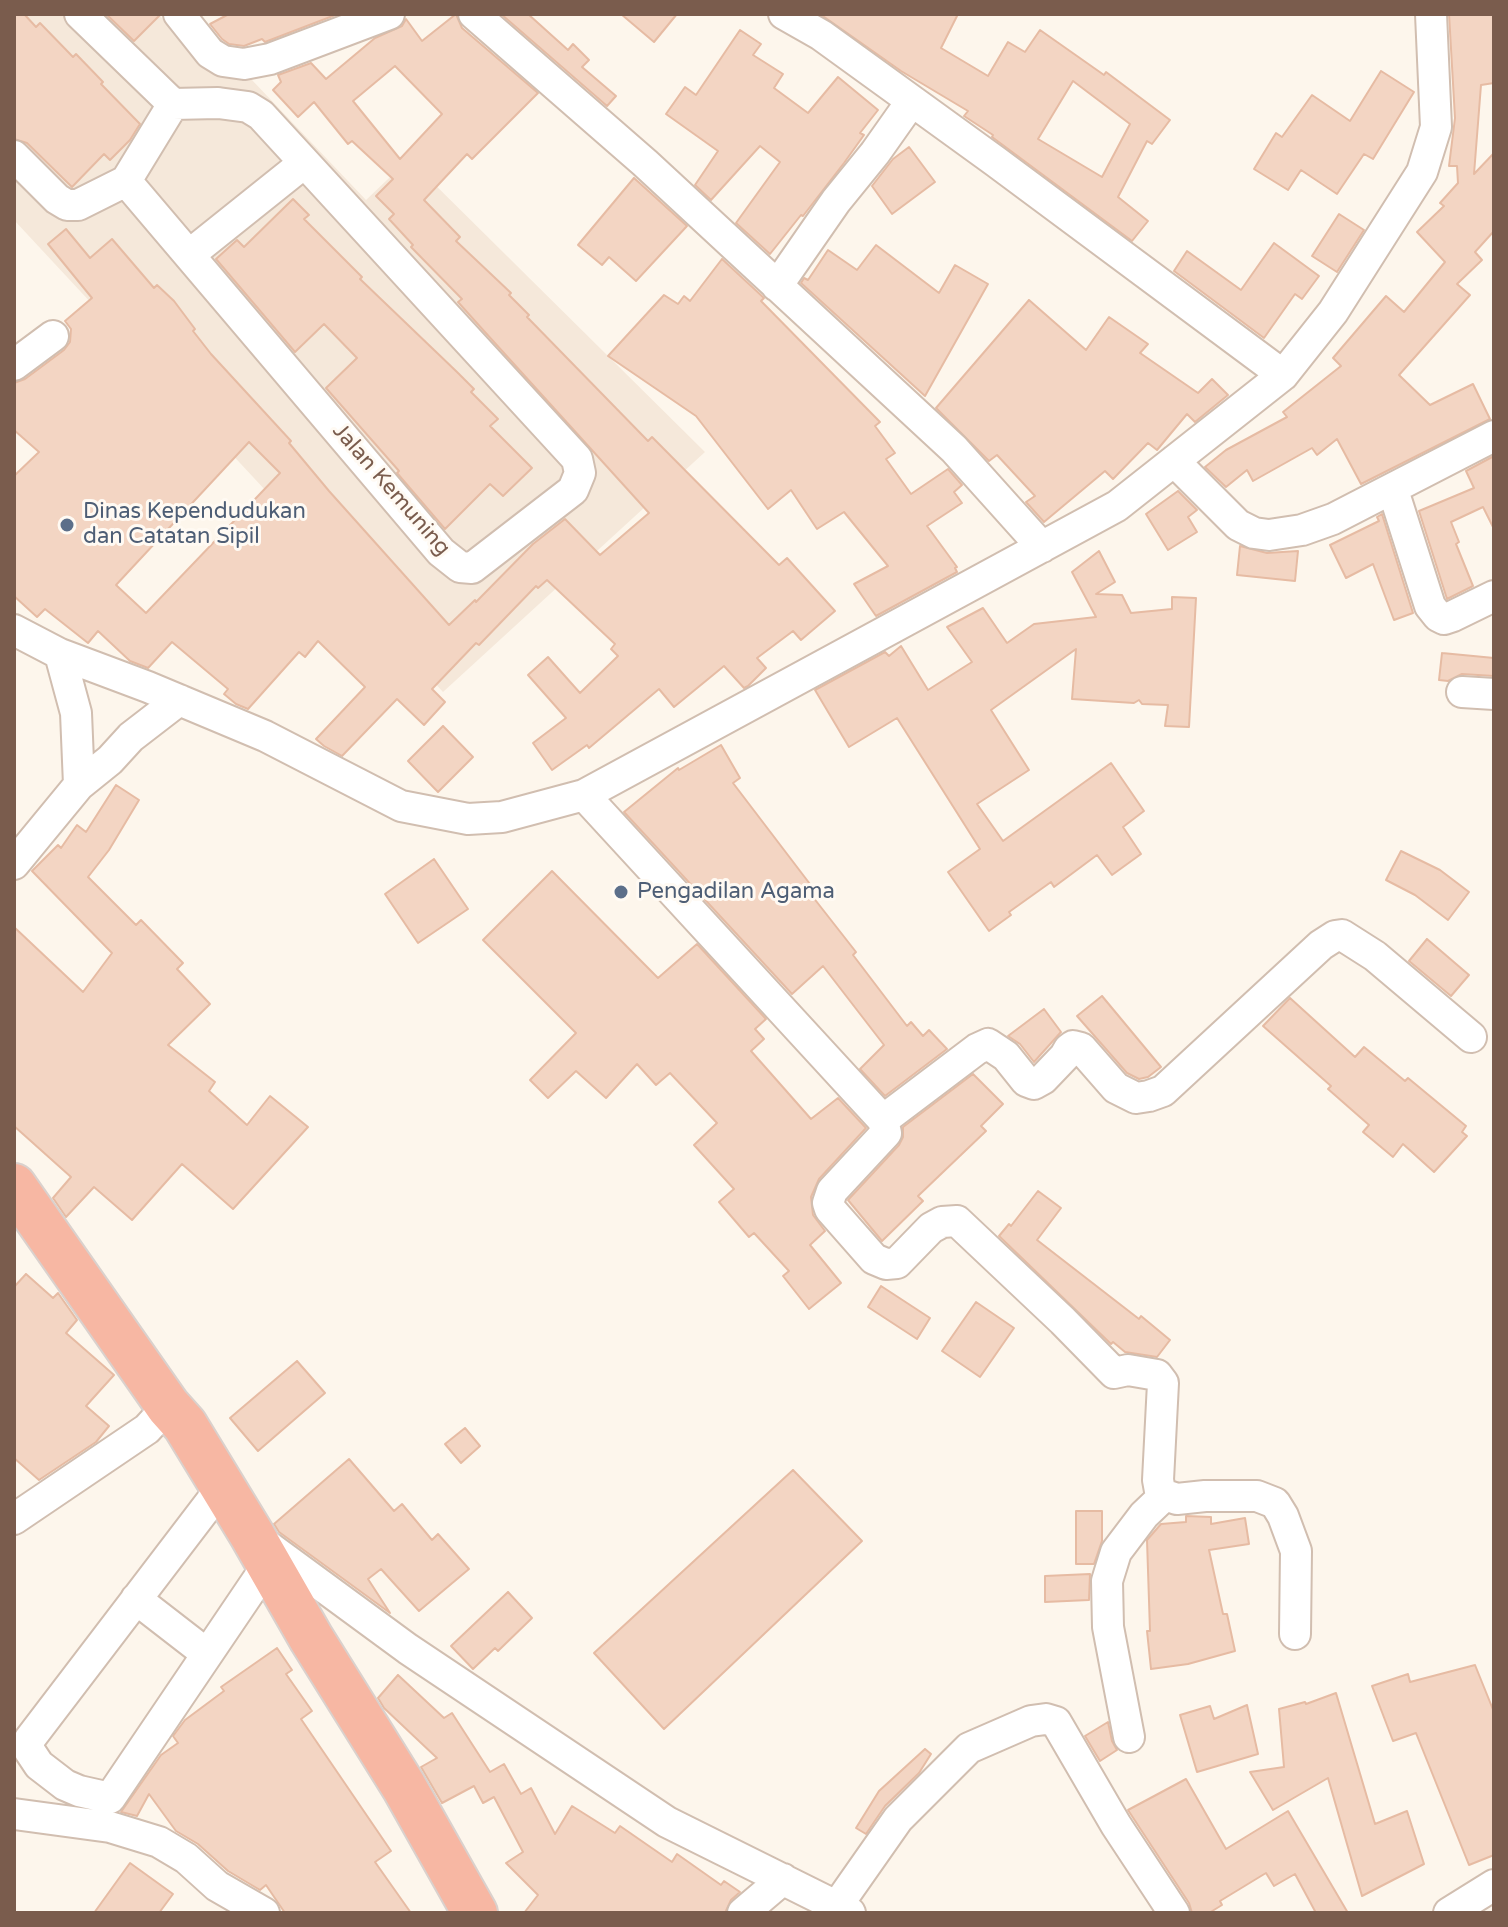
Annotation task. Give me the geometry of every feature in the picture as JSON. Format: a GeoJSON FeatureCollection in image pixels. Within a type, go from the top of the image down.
{"type":"FeatureCollection","features":[{"type":"Feature","properties":{"kind":"highway"},"geometry":{"type":"LineString","coordinates":[[21,1211],[185,1425],[311,1638],[404,1787],[475,1913]]}},
{"type":"Feature","properties":{"kind":"street"},"geometry":{"type":"LineString","coordinates":[[14,156],[57,199],[67,205],[78,205],[126,181],[173,104],[80,14]]}},
{"type":"Feature","properties":{"kind":"street"},"geometry":{"type":"LineString","coordinates":[[179,14],[210,53],[223,61],[244,64],[270,59],[389,14]]}},
{"type":"Feature","properties":{"kind":"street"},"geometry":{"type":"LineString","coordinates":[[474,14],[645,163],[954,449],[1042,547]]}},
{"type":"Feature","properties":{"kind":"street"},"geometry":{"type":"LineString","coordinates":[[784,14],[821,35],[1283,375]]}},
{"type":"Feature","properties":{"kind":"street"},"geometry":{"type":"LineString","coordinates":[[14,630],[60,654],[265,736],[401,806],[468,819],[502,817],[584,795],[1117,506],[1283,375],[1333,312],[1422,172],[1436,127],[1431,14]]}},
{"type":"Feature","properties":{"kind":"street"},"geometry":{"type":"LineString","coordinates":[[777,286],[911,102]]}},
{"type":"Feature","properties":{"kind":"street","name":"Jalan Kemuning"},"geometry":{"type":"LineString","coordinates":[[126,181],[441,552],[460,567],[472,568],[573,490],[580,473],[577,459],[261,115],[248,107],[218,103],[173,104]]}},
{"type":"Feature","properties":{"kind":"street"},"geometry":{"type":"LineString","coordinates":[[189,255],[304,163]]}},
{"type":"Feature","properties":{"kind":"street"},"geometry":{"type":"LineString","coordinates":[[14,365],[53,336]]}},
{"type":"Feature","properties":{"kind":"street"},"geometry":{"type":"LineString","coordinates":[[1174,461],[1238,525],[1254,533],[1269,535],[1302,530],[1333,519],[1494,436]]}},
{"type":"Feature","properties":{"kind":"street"},"geometry":{"type":"LineString","coordinates":[[1393,490],[1430,606],[1438,616],[1444,619],[1453,616],[1494,596]]}},
{"type":"Feature","properties":{"kind":"street"},"geometry":{"type":"LineString","coordinates":[[60,654],[76,713],[79,785]]}},
{"type":"Feature","properties":{"kind":"street"},"geometry":{"type":"LineString","coordinates":[[1462,692],[1494,694]]}},
{"type":"Feature","properties":{"kind":"street"},"geometry":{"type":"LineString","coordinates":[[14,864],[79,785],[110,760],[131,737],[179,700]]}},
{"type":"Feature","properties":{"kind":"street"},"geometry":{"type":"LineString","coordinates":[[584,795],[883,1120],[886,1133],[832,1191],[828,1203],[830,1209],[874,1259],[886,1264],[897,1263],[931,1228],[942,1222],[957,1221],[1114,1373],[1128,1370],[1157,1375],[1163,1383],[1160,1491],[1177,1499],[1257,1496],[1275,1503],[1296,1551],[1295,1634]]}},
{"type":"Feature","properties":{"kind":"street"},"geometry":{"type":"LineString","coordinates":[[883,1120],[988,1044],[998,1049],[1026,1081],[1034,1084],[1043,1079],[1073,1046],[1081,1048],[1116,1088],[1136,1098],[1163,1091],[1321,945],[1342,935],[1375,956],[1471,1037]]}},
{"type":"Feature","properties":{"kind":"street"},"geometry":{"type":"LineString","coordinates":[[14,1519],[147,1429],[168,1406]]}},
{"type":"Feature","properties":{"kind":"street"},"geometry":{"type":"LineString","coordinates":[[222,1487],[29,1740],[29,1750],[39,1765],[65,1785],[110,1798],[207,1654],[260,1549],[667,1822],[844,1910],[898,1819],[969,1748],[1031,1721],[1046,1719],[1056,1722],[1116,1825],[1174,1913]]}},
{"type":"Feature","properties":{"kind":"street"},"geometry":{"type":"LineString","coordinates":[[1129,1737],[1108,1627],[1107,1581],[1116,1552],[1130,1531],[1165,1495]]}},
{"type":"Feature","properties":{"kind":"street"},"geometry":{"type":"LineString","coordinates":[[136,1599],[207,1654]]}},
{"type":"Feature","properties":{"kind":"street"},"geometry":{"type":"LineString","coordinates":[[14,1814],[110,1827],[159,1842],[186,1858],[217,1886],[264,1913]]}},
{"type":"Feature","properties":{"kind":"street"},"geometry":{"type":"LineString","coordinates":[[743,1913],[783,1879]]}},
{"type":"Feature","properties":{"kind":"street"},"geometry":{"type":"LineString","coordinates":[[1449,1913],[1494,1885]]}},
{"type":"Feature","properties":{"kind":"shaded area"},"geometry":{"type":"Polygon","coordinates":[[[14,14],[158,14],[204,61],[252,80],[366,200],[409,159],[705,452],[443,692],[378,622],[293,520],[14,220],[14,14]]]}},
{"type":"Feature","properties":{"kind":"building"},"geometry":{"type":"Polygon","coordinates":[[[14,14],[24,14],[36,27],[40,23],[73,57],[76,54],[140,124],[130,140],[110,160],[104,154],[72,187],[27,143],[14,139],[14,14]]]}},
{"type":"Feature","properties":{"kind":"building"},"geometry":{"type":"Polygon","coordinates":[[[106,14],[161,14],[134,41],[106,14]]]}},
{"type":"Feature","properties":{"kind":"building"},"geometry":{"type":"Polygon","coordinates":[[[229,14],[338,14],[265,42],[262,39],[244,46],[229,44],[210,24],[229,14]]]}},
{"type":"Feature","properties":{"kind":"building"},"geometry":{"type":"Polygon","coordinates":[[[456,14],[462,28],[538,93],[472,159],[467,154],[424,200],[460,237],[456,241],[511,293],[509,295],[529,315],[527,317],[648,441],[652,437],[779,565],[787,558],[835,611],[801,640],[793,631],[757,658],[766,668],[748,686],[744,688],[724,666],[674,707],[659,689],[589,748],[587,745],[552,770],[533,743],[566,718],[528,675],[548,657],[580,693],[618,656],[611,649],[615,644],[547,580],[538,588],[536,586],[432,689],[445,702],[424,725],[397,699],[342,756],[316,739],[365,687],[318,641],[305,657],[299,652],[248,709],[224,694],[228,689],[172,642],[148,668],[130,661],[98,631],[88,643],[45,609],[37,617],[14,596],[14,476],[39,452],[14,430],[14,383],[25,379],[64,350],[70,342],[71,329],[65,321],[92,298],[48,244],[66,229],[90,258],[112,239],[154,288],[157,285],[174,301],[211,354],[291,441],[289,443],[329,491],[449,625],[533,544],[565,519],[600,555],[649,513],[458,302],[462,299],[411,247],[413,245],[389,219],[394,214],[376,196],[393,179],[352,141],[348,144],[314,102],[298,117],[273,90],[281,82],[278,75],[311,63],[326,79],[375,38],[402,26],[406,19],[422,41],[456,14]],[[395,66],[353,101],[400,159],[442,114],[395,66]],[[249,442],[116,585],[146,613],[280,473],[249,442]]]}},
{"type":"Feature","properties":{"kind":"building"},"geometry":{"type":"Polygon","coordinates":[[[501,14],[528,14],[568,50],[573,44],[589,60],[582,67],[616,96],[607,106],[501,14]]]}},
{"type":"Feature","properties":{"kind":"building"},"geometry":{"type":"Polygon","coordinates":[[[621,14],[677,14],[654,42],[621,14]]]}},
{"type":"Feature","properties":{"kind":"building"},"geometry":{"type":"Polygon","coordinates":[[[820,14],[958,14],[941,48],[988,76],[1008,42],[1025,52],[1040,30],[1104,75],[1106,72],[1170,120],[1152,144],[1147,141],[1118,197],[1148,221],[1132,241],[964,116],[968,111],[901,71],[820,14]],[[1073,81],[1038,139],[1102,177],[1130,124],[1073,81]]]}},
{"type":"Feature","properties":{"kind":"building"},"geometry":{"type":"Polygon","coordinates":[[[1449,14],[1494,14],[1494,83],[1481,85],[1474,174],[1494,153],[1494,231],[1475,252],[1482,260],[1457,284],[1470,295],[1399,375],[1430,405],[1473,384],[1490,419],[1361,484],[1337,439],[1317,455],[1312,448],[1253,481],[1247,470],[1226,487],[1205,467],[1226,450],[1287,417],[1283,412],[1341,366],[1333,358],[1386,296],[1404,312],[1445,262],[1417,232],[1444,206],[1440,203],[1458,183],[1457,166],[1449,166],[1455,118],[1449,14]]]}},
{"type":"Feature","properties":{"kind":"building"},"geometry":{"type":"Polygon","coordinates":[[[740,30],[761,44],[753,55],[783,74],[774,88],[808,113],[838,77],[878,110],[860,133],[864,135],[844,163],[770,254],[736,223],[780,162],[760,146],[711,200],[695,185],[718,151],[666,114],[685,87],[696,95],[740,30]]]}},
{"type":"Feature","properties":{"kind":"building"},"geometry":{"type":"Polygon","coordinates":[[[1381,71],[1414,92],[1373,159],[1364,154],[1337,194],[1301,170],[1288,190],[1254,169],[1276,133],[1282,137],[1312,95],[1350,121],[1381,71]]]}},
{"type":"Feature","properties":{"kind":"building"},"geometry":{"type":"Polygon","coordinates":[[[909,147],[935,182],[892,214],[872,186],[893,159],[909,147]]]}},
{"type":"Feature","properties":{"kind":"building"},"geometry":{"type":"Polygon","coordinates":[[[634,178],[687,226],[636,281],[609,257],[602,265],[578,245],[634,178]]]}},
{"type":"Feature","properties":{"kind":"building"},"geometry":{"type":"Polygon","coordinates":[[[293,199],[309,215],[304,219],[362,277],[360,279],[474,389],[471,392],[498,419],[490,426],[532,468],[503,496],[490,484],[445,529],[326,388],[357,358],[324,324],[295,352],[216,259],[237,240],[244,247],[293,199]]]}},
{"type":"Feature","properties":{"kind":"building"},"geometry":{"type":"Polygon","coordinates":[[[1339,214],[1364,230],[1337,272],[1312,256],[1339,214]]]}},
{"type":"Feature","properties":{"kind":"building"},"geometry":{"type":"Polygon","coordinates":[[[1274,243],[1319,276],[1302,299],[1295,294],[1264,338],[1174,271],[1187,251],[1241,290],[1274,243]]]}},
{"type":"Feature","properties":{"kind":"building"},"geometry":{"type":"Polygon","coordinates":[[[876,245],[939,293],[955,265],[988,284],[925,396],[801,283],[804,278],[808,280],[828,250],[857,270],[876,245]]]}},
{"type":"Feature","properties":{"kind":"building"},"geometry":{"type":"Polygon","coordinates":[[[722,259],[764,298],[761,301],[880,422],[875,426],[895,453],[886,459],[911,494],[948,469],[962,485],[954,492],[962,503],[927,526],[957,567],[957,572],[876,616],[854,584],[888,566],[844,512],[817,529],[791,490],[768,509],[696,416],[608,356],[664,295],[678,304],[684,296],[690,301],[722,259]]]}},
{"type":"Feature","properties":{"kind":"building"},"geometry":{"type":"Polygon","coordinates":[[[1029,300],[1086,350],[1109,317],[1148,344],[1140,353],[1198,393],[1212,379],[1228,395],[1195,422],[1187,414],[1157,450],[1148,443],[1113,479],[1105,471],[1044,522],[1026,502],[1035,496],[997,455],[989,461],[936,408],[1029,300]]]}},
{"type":"Feature","properties":{"kind":"building"},"geometry":{"type":"Polygon","coordinates":[[[1494,456],[1494,529],[1483,507],[1451,522],[1459,542],[1456,544],[1473,586],[1447,599],[1419,511],[1474,488],[1466,471],[1494,456]]]}},
{"type":"Feature","properties":{"kind":"building"},"geometry":{"type":"Polygon","coordinates":[[[1178,491],[1197,510],[1188,517],[1197,532],[1168,550],[1146,514],[1178,491]]]}},
{"type":"Feature","properties":{"kind":"building"},"geometry":{"type":"Polygon","coordinates":[[[1382,514],[1413,613],[1394,620],[1373,564],[1346,578],[1330,545],[1379,521],[1377,517],[1382,514]]]}},
{"type":"Feature","properties":{"kind":"building"},"geometry":{"type":"Polygon","coordinates":[[[1240,546],[1267,553],[1298,551],[1295,581],[1237,575],[1240,546]]]}},
{"type":"Feature","properties":{"kind":"building"},"geometry":{"type":"Polygon","coordinates":[[[1099,551],[1115,582],[1096,594],[1122,595],[1131,613],[1172,609],[1172,597],[1196,598],[1189,727],[1165,726],[1168,705],[1142,704],[1139,700],[1134,703],[1072,699],[1076,649],[991,710],[1029,770],[977,804],[1003,841],[1111,763],[1144,811],[1123,827],[1141,854],[1112,875],[1097,855],[1054,887],[1051,882],[1009,912],[1011,915],[989,931],[948,872],[980,849],[897,718],[849,747],[815,690],[885,652],[889,656],[901,646],[928,690],[972,662],[947,627],[983,608],[1007,643],[1034,624],[1096,617],[1072,572],[1099,551]]]}},
{"type":"Feature","properties":{"kind":"building"},"geometry":{"type":"Polygon","coordinates":[[[1442,653],[1494,658],[1494,676],[1462,674],[1448,681],[1439,680],[1442,653]]]}},
{"type":"Feature","properties":{"kind":"building"},"geometry":{"type":"Polygon","coordinates":[[[443,726],[473,757],[438,792],[408,761],[443,726]]]}},
{"type":"Feature","properties":{"kind":"building"},"geometry":{"type":"Polygon","coordinates":[[[721,745],[740,778],[733,783],[813,888],[809,892],[856,952],[853,955],[907,1026],[911,1022],[923,1036],[929,1030],[947,1049],[885,1096],[860,1069],[884,1045],[823,966],[792,994],[624,812],[678,768],[721,745]]]}},
{"type":"Feature","properties":{"kind":"building"},"geometry":{"type":"Polygon","coordinates":[[[116,785],[139,800],[109,850],[88,877],[136,925],[141,920],[183,963],[177,969],[210,1004],[168,1045],[215,1082],[209,1091],[247,1125],[270,1096],[308,1127],[233,1209],[182,1164],[132,1220],[94,1187],[66,1217],[53,1198],[71,1177],[14,1126],[14,927],[83,992],[112,953],[32,871],[58,845],[61,848],[77,825],[86,832],[116,785]]]}},
{"type":"Feature","properties":{"kind":"building"},"geometry":{"type":"Polygon","coordinates":[[[1401,851],[1440,870],[1469,892],[1448,920],[1415,895],[1386,880],[1401,851]]]}},
{"type":"Feature","properties":{"kind":"building"},"geometry":{"type":"Polygon","coordinates":[[[434,859],[468,909],[418,943],[385,894],[434,859]]]}},
{"type":"Feature","properties":{"kind":"building"},"geometry":{"type":"Polygon","coordinates":[[[552,871],[658,978],[697,944],[766,1019],[755,1029],[764,1039],[751,1051],[811,1119],[838,1098],[866,1128],[819,1179],[811,1197],[813,1215],[825,1231],[810,1245],[841,1283],[809,1309],[783,1276],[789,1271],[754,1233],[749,1237],[719,1202],[734,1189],[694,1145],[717,1123],[670,1073],[656,1085],[637,1064],[606,1098],[576,1071],[548,1098],[530,1080],[576,1033],[483,940],[552,871]]]}},
{"type":"Feature","properties":{"kind":"building"},"geometry":{"type":"Polygon","coordinates":[[[1427,939],[1469,975],[1451,996],[1409,961],[1427,939]]]}},
{"type":"Feature","properties":{"kind":"building"},"geometry":{"type":"Polygon","coordinates":[[[1102,996],[1161,1067],[1148,1077],[1139,1079],[1127,1073],[1077,1016],[1102,996]]]}},
{"type":"Feature","properties":{"kind":"building"},"geometry":{"type":"Polygon","coordinates":[[[1290,998],[1355,1057],[1364,1047],[1405,1081],[1408,1078],[1466,1126],[1462,1132],[1467,1136],[1434,1172],[1403,1144],[1393,1157],[1363,1132],[1369,1125],[1328,1089],[1331,1086],[1263,1026],[1290,998]]]}},
{"type":"Feature","properties":{"kind":"building"},"geometry":{"type":"Polygon","coordinates":[[[1044,1009],[1061,1032],[1034,1062],[1020,1044],[1008,1036],[1044,1009]]]}},
{"type":"Feature","properties":{"kind":"building"},"geometry":{"type":"Polygon","coordinates":[[[973,1074],[1003,1104],[981,1126],[986,1131],[918,1196],[923,1201],[882,1241],[848,1200],[899,1145],[903,1127],[973,1074]]]}},
{"type":"Feature","properties":{"kind":"building"},"geometry":{"type":"Polygon","coordinates":[[[1038,1191],[1061,1208],[1037,1240],[1170,1340],[1157,1357],[1125,1352],[1113,1342],[1111,1344],[999,1236],[1009,1224],[1011,1226],[1038,1191]]]}},
{"type":"Feature","properties":{"kind":"building"},"geometry":{"type":"Polygon","coordinates":[[[26,1274],[53,1298],[58,1293],[77,1320],[66,1333],[114,1375],[86,1406],[109,1426],[96,1442],[39,1480],[14,1458],[14,1287],[26,1274]]]}},
{"type":"Feature","properties":{"kind":"building"},"geometry":{"type":"Polygon","coordinates":[[[881,1286],[930,1318],[917,1339],[868,1307],[881,1286]]]}},
{"type":"Feature","properties":{"kind":"building"},"geometry":{"type":"Polygon","coordinates":[[[976,1302],[1014,1328],[980,1377],[942,1351],[976,1302]]]}},
{"type":"Feature","properties":{"kind":"building"},"geometry":{"type":"Polygon","coordinates":[[[297,1361],[325,1393],[258,1451],[230,1418],[297,1361]]]}},
{"type":"Feature","properties":{"kind":"building"},"geometry":{"type":"Polygon","coordinates":[[[465,1428],[480,1446],[461,1463],[445,1444],[465,1428]]]}},
{"type":"Feature","properties":{"kind":"building"},"geometry":{"type":"Polygon","coordinates":[[[349,1459],[394,1511],[402,1504],[432,1540],[438,1534],[469,1569],[419,1611],[381,1569],[368,1579],[390,1613],[279,1532],[274,1524],[349,1459]]]}},
{"type":"Feature","properties":{"kind":"building"},"geometry":{"type":"Polygon","coordinates":[[[793,1470],[862,1541],[664,1729],[594,1653],[793,1470]]]}},
{"type":"Feature","properties":{"kind":"building"},"geometry":{"type":"Polygon","coordinates":[[[1076,1511],[1102,1511],[1102,1541],[1094,1564],[1076,1564],[1076,1511]]]}},
{"type":"Feature","properties":{"kind":"building"},"geometry":{"type":"Polygon","coordinates":[[[1186,1516],[1211,1517],[1211,1524],[1245,1518],[1249,1544],[1209,1550],[1235,1651],[1188,1664],[1151,1669],[1147,1631],[1150,1631],[1147,1540],[1161,1524],[1186,1522],[1186,1516]]]}},
{"type":"Feature","properties":{"kind":"building"},"geometry":{"type":"Polygon","coordinates":[[[1090,1574],[1089,1600],[1045,1602],[1045,1576],[1090,1574]]]}},
{"type":"Feature","properties":{"kind":"building"},"geometry":{"type":"Polygon","coordinates":[[[508,1592],[532,1618],[498,1651],[495,1648],[473,1669],[451,1646],[508,1592]]]}},
{"type":"Feature","properties":{"kind":"building"},"geometry":{"type":"Polygon","coordinates":[[[277,1648],[292,1670],[286,1674],[312,1711],[301,1719],[391,1851],[375,1862],[411,1913],[285,1913],[266,1885],[260,1890],[228,1871],[198,1844],[176,1831],[149,1794],[137,1816],[121,1812],[161,1755],[178,1743],[173,1736],[185,1720],[224,1691],[221,1687],[277,1648]]]}},
{"type":"Feature","properties":{"kind":"building"},"geometry":{"type":"Polygon","coordinates":[[[1475,1665],[1494,1712],[1494,1855],[1469,1865],[1416,1733],[1393,1741],[1372,1686],[1408,1674],[1410,1682],[1475,1665]]]}},
{"type":"Feature","properties":{"kind":"building"},"geometry":{"type":"Polygon","coordinates":[[[398,1675],[444,1718],[452,1713],[490,1772],[504,1764],[521,1794],[531,1788],[555,1834],[572,1806],[615,1833],[620,1826],[672,1862],[677,1854],[721,1885],[724,1881],[740,1892],[731,1900],[725,1913],[524,1913],[538,1895],[506,1863],[523,1852],[494,1797],[483,1803],[474,1786],[442,1803],[421,1767],[437,1758],[384,1708],[378,1698],[398,1675]]]}},
{"type":"Feature","properties":{"kind":"building"},"geometry":{"type":"Polygon","coordinates":[[[1336,1693],[1375,1824],[1407,1811],[1424,1864],[1362,1896],[1328,1778],[1273,1810],[1250,1772],[1284,1767],[1279,1709],[1306,1704],[1336,1693]]]}},
{"type":"Feature","properties":{"kind":"building"},"geometry":{"type":"Polygon","coordinates":[[[1247,1705],[1258,1754],[1197,1772],[1180,1715],[1210,1706],[1214,1719],[1247,1705]]]}},
{"type":"Feature","properties":{"kind":"building"},"geometry":{"type":"Polygon","coordinates":[[[1108,1722],[1117,1750],[1100,1761],[1085,1736],[1108,1722]]]}},
{"type":"Feature","properties":{"kind":"building"},"geometry":{"type":"Polygon","coordinates":[[[925,1749],[931,1754],[919,1773],[885,1806],[866,1834],[856,1828],[879,1791],[925,1749]]]}},
{"type":"Feature","properties":{"kind":"building"},"geometry":{"type":"Polygon","coordinates":[[[1186,1779],[1226,1849],[1288,1811],[1348,1913],[1316,1913],[1295,1874],[1274,1886],[1266,1873],[1220,1901],[1222,1905],[1209,1913],[1192,1913],[1189,1903],[1128,1810],[1186,1779]]]}},
{"type":"Feature","properties":{"kind":"building"},"geometry":{"type":"Polygon","coordinates":[[[130,1863],[173,1894],[159,1913],[94,1913],[130,1863]]]}},
{"type":"Feature","properties":{"kind":"place","name":"Dinas Kependudukan dan Catatan Sipil"},"geometry":{"type":"Point","coordinates":[67,525]}},
{"type":"Feature","properties":{"kind":"place","name":"Pengadilan Agama"},"geometry":{"type":"Point","coordinates":[621,892]}}]}
